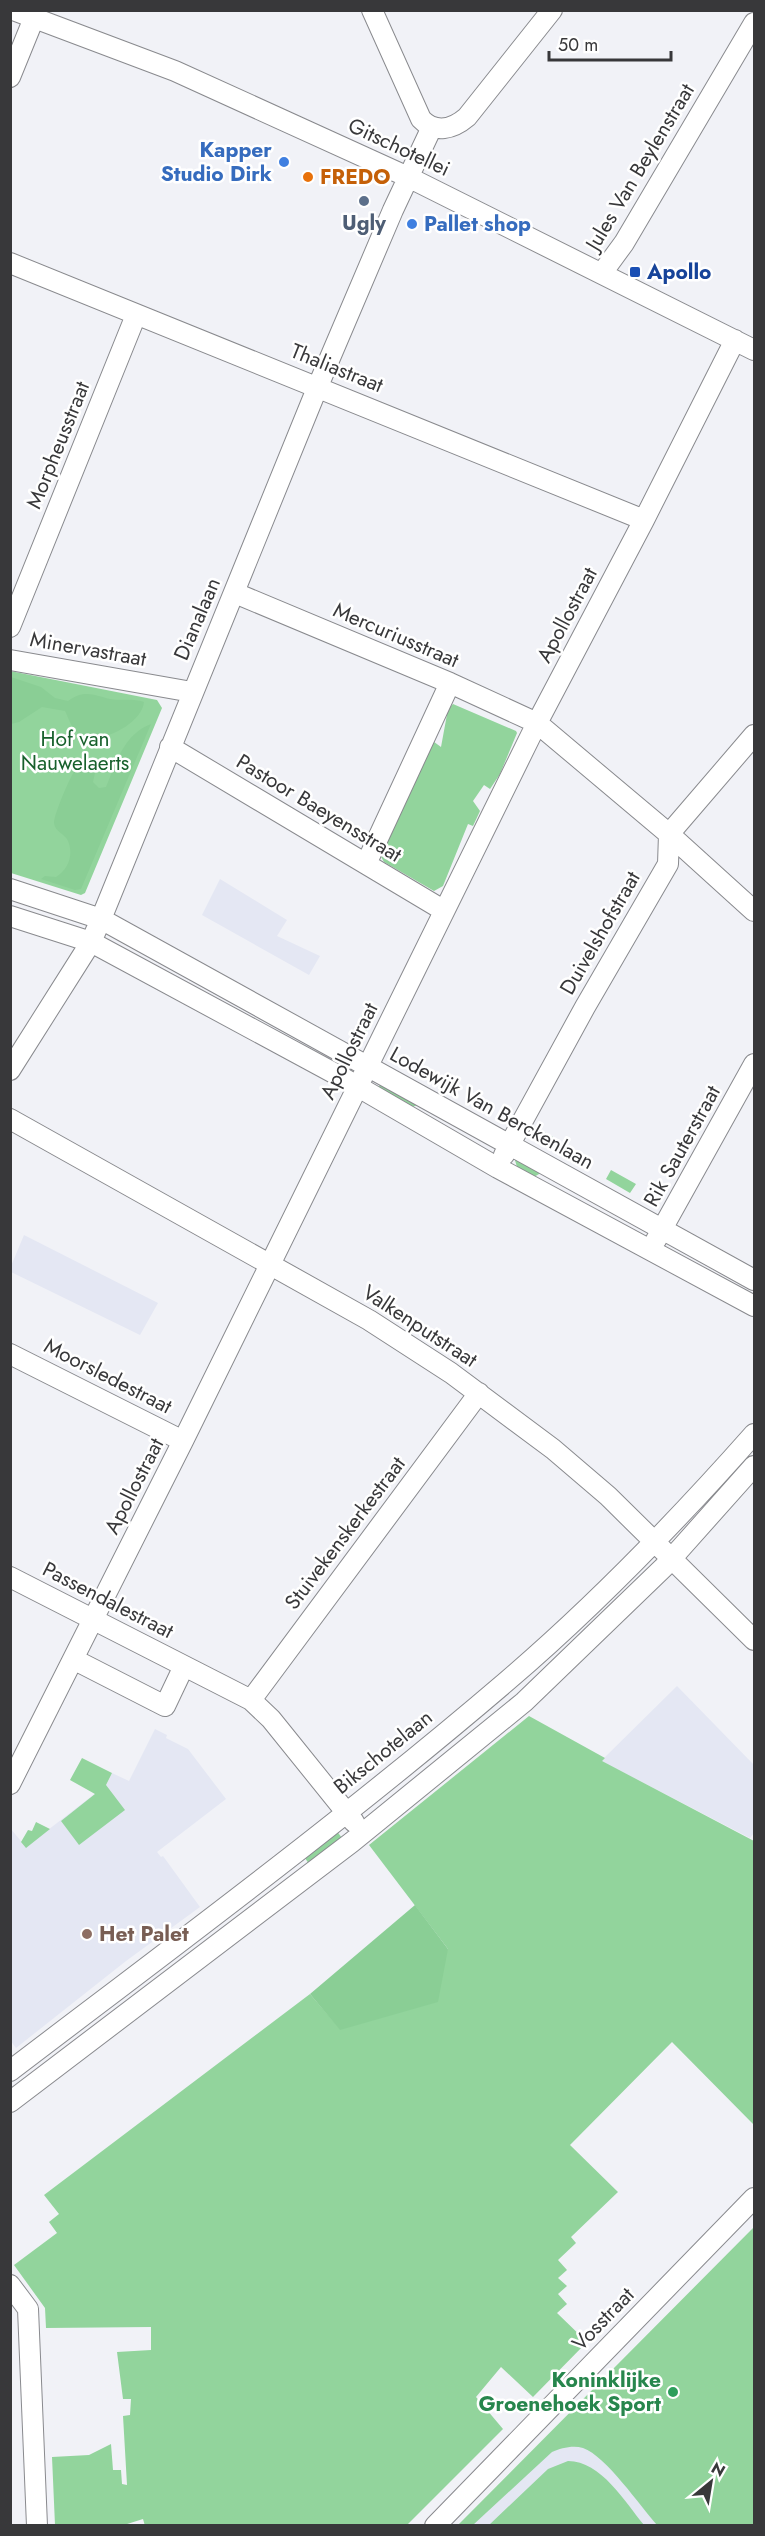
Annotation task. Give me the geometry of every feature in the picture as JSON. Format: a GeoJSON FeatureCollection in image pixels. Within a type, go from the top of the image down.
{"type":"FeatureCollection","features":[{"type":"Feature","properties":{"kind":"street","name":"Gitschotellei"},"geometry":{"type":"LineString","coordinates":[[13,10],[175,71],[408,177],[754,350]]}},
{"type":"Feature","properties":{"kind":"street"},"geometry":{"type":"LineString","coordinates":[[372,10],[418,113],[426,124],[446,129],[467,117],[552,10]]}},
{"type":"Feature","properties":{"kind":"street"},"geometry":{"type":"LineString","coordinates":[[10,76],[33,18]]}},
{"type":"Feature","properties":{"kind":"street","name":"Jules Van Beylenstraat"},"geometry":{"type":"LineString","coordinates":[[602,273],[624,243],[754,23]]}},
{"type":"Feature","properties":{"kind":"street","name":"Dianalaan"},"geometry":{"type":"LineString","coordinates":[[10,1070],[91,942],[318,386],[408,177],[432,127]]}},
{"type":"Feature","properties":{"kind":"street","name":"Thaliastraat"},"geometry":{"type":"LineString","coordinates":[[10,263],[644,520]]}},
{"type":"Feature","properties":{"kind":"street","name":"Morpheusstraat"},"geometry":{"type":"LineString","coordinates":[[10,627],[136,315]]}},
{"type":"Feature","properties":{"kind":"street","name":"Apollostraat"},"geometry":{"type":"LineString","coordinates":[[10,1784],[369,1066],[443,910],[735,340]]}},
{"type":"Feature","properties":{"kind":"street","name":"Mercuriusstraat"},"geometry":{"type":"LineString","coordinates":[[235,593],[450,683],[537,723],[669,834],[754,911]]}},
{"type":"Feature","properties":{"kind":"street","name":"Minervastraat"},"geometry":{"type":"LineString","coordinates":[[10,660],[192,692]]}},
{"type":"Feature","properties":{"kind":"street"},"geometry":{"type":"LineString","coordinates":[[366,864],[450,683]]}},
{"type":"Feature","properties":{"kind":"street"},"geometry":{"type":"LineString","coordinates":[[669,834],[754,735]]}},
{"type":"Feature","properties":{"kind":"street","name":"Pastoor Baeyensstraat"},"geometry":{"type":"LineString","coordinates":[[170,747],[443,910]]}},
{"type":"Feature","properties":{"kind":"street","name":"Duivelshofstraat"},"geometry":{"type":"LineString","coordinates":[[498,1168],[585,1007],[668,864],[669,834]]}},
{"type":"Feature","properties":{"kind":"street","name":"Lodewijk Van Berckenlaan"},"geometry":{"type":"LineString","coordinates":[[10,889],[101,919],[754,1280]]}},
{"type":"Feature","properties":{"kind":"street"},"geometry":{"type":"LineString","coordinates":[[10,916],[91,942],[358,1087],[498,1168],[754,1306]]}},
{"type":"Feature","properties":{"kind":"street","name":"Rik Sauterstraat"},"geometry":{"type":"LineString","coordinates":[[650,1250],[754,1064]]}},
{"type":"Feature","properties":{"kind":"street","name":"Valkenputstraat"},"geometry":{"type":"LineString","coordinates":[[10,1119],[369,1320],[479,1394],[554,1449],[657,1541],[754,1640]]}},
{"type":"Feature","properties":{"kind":"street","name":"Moorsledestraat"},"geometry":{"type":"LineString","coordinates":[[10,1354],[183,1441]]}},
{"type":"Feature","properties":{"kind":"street","name":"Stuivekenskerkestraat"},"geometry":{"type":"LineString","coordinates":[[251,1700],[479,1394]]}},
{"type":"Feature","properties":{"kind":"street","name":"Bikschotelaan"},"geometry":{"type":"LineString","coordinates":[[10,2071],[347,1813],[508,1681],[657,1541],[754,1434]]}},
{"type":"Feature","properties":{"kind":"street"},"geometry":{"type":"LineString","coordinates":[[10,2102],[363,1833],[524,1702],[664,1567],[754,1466]]}},
{"type":"Feature","properties":{"kind":"street","name":"Passendalestraat"},"geometry":{"type":"LineString","coordinates":[[10,1577],[251,1700],[271,1719],[363,1833]]}},
{"type":"Feature","properties":{"kind":"street","name":"Passendalestraat"},"geometry":{"type":"LineString","coordinates":[[73,1659],[165,1706],[184,1666]]}},
{"type":"Feature","properties":{"kind":"street","name":"Vosstraat"},"geometry":{"type":"LineString","coordinates":[[435,2526],[754,2198]]}},
{"type":"Feature","properties":{"kind":"street"},"geometry":{"type":"LineString","coordinates":[[10,2285],[28,2309],[37,2526]]}},
{"type":"Feature","properties":{"kind":"shaded area"},"geometry":{"type":"Polygon","coordinates":[[[220,879],[287,920],[277,936],[320,956],[309,975],[202,915],[220,879]]]}},
{"type":"Feature","properties":{"kind":"shaded area"},"geometry":{"type":"Polygon","coordinates":[[[24,1235],[158,1303],[140,1335],[11,1272],[11,1266],[24,1235]]]}},
{"type":"Feature","properties":{"kind":"shaded area"},"geometry":{"type":"Polygon","coordinates":[[[677,1686],[754,1765],[754,1833],[750,1838],[601,1761],[677,1686]]]}},
{"type":"Feature","properties":{"kind":"shaded area","name":"Het Palet"},"geometry":{"type":"Polygon","coordinates":[[[155,1729],[167,1735],[166,1738],[188,1749],[226,1799],[157,1852],[161,1857],[163,1856],[200,1907],[126,1961],[16,2048],[10,2040],[10,1828],[26,1847],[106,1785],[112,1773],[129,1781],[155,1729]]]}},
{"type":"Feature","properties":{"kind":"shaded area"},"geometry":{"type":"Polygon","coordinates":[[[576,2423],[665,2526],[468,2526],[576,2423]]]}},
{"type":"Feature","properties":{"kind":"green space","name":"Hof van Nauwelaerts"},"geometry":{"type":"Polygon","coordinates":[[[10,671],[157,700],[162,708],[85,893],[81,895],[11,873],[10,671]]]}},
{"type":"Feature","properties":{"kind":"green space"},"geometry":{"type":"Polygon","coordinates":[[[11,677],[41,687],[55,698],[68,701],[79,695],[89,694],[110,699],[144,702],[136,718],[128,725],[98,738],[88,738],[77,733],[65,711],[42,707],[19,722],[11,724],[11,677]]]}},
{"type":"Feature","properties":{"kind":"green space"},"geometry":{"type":"Polygon","coordinates":[[[453,704],[517,733],[500,774],[490,789],[484,785],[473,801],[480,811],[473,826],[468,824],[443,886],[434,891],[384,862],[380,855],[416,780],[413,775],[430,739],[441,747],[448,709],[453,704]]]}},
{"type":"Feature","properties":{"kind":"green space"},"geometry":{"type":"Polygon","coordinates":[[[151,724],[81,889],[75,890],[41,879],[45,876],[56,877],[69,862],[70,846],[54,823],[63,794],[77,767],[85,763],[94,767],[93,782],[99,788],[106,787],[122,750],[134,735],[151,724]]]}},
{"type":"Feature","properties":{"kind":"green space"},"geometry":{"type":"Polygon","coordinates":[[[365,1009],[376,1014],[364,1036],[350,1039],[365,1009]]]}},
{"type":"Feature","properties":{"kind":"green space"},"geometry":{"type":"Polygon","coordinates":[[[382,1081],[422,1103],[410,1108],[377,1090],[382,1081]]]}},
{"type":"Feature","properties":{"kind":"green space"},"geometry":{"type":"Polygon","coordinates":[[[534,1126],[558,1140],[553,1150],[536,1140],[532,1129],[534,1126]]]}},
{"type":"Feature","properties":{"kind":"green space"},"geometry":{"type":"Polygon","coordinates":[[[514,1157],[544,1171],[534,1177],[517,1167],[514,1157]]]}},
{"type":"Feature","properties":{"kind":"green space"},"geometry":{"type":"Polygon","coordinates":[[[611,1170],[636,1184],[630,1193],[606,1179],[611,1170]]]}},
{"type":"Feature","properties":{"kind":"green space"},"geometry":{"type":"Polygon","coordinates":[[[529,1716],[605,1758],[602,1761],[754,1841],[754,2125],[672,2042],[570,2145],[618,2192],[571,2237],[576,2243],[558,2260],[567,2270],[558,2278],[567,2286],[558,2294],[567,2304],[557,2313],[587,2342],[533,2397],[501,2367],[476,2397],[503,2429],[407,2525],[145,2526],[143,2519],[124,2525],[55,2525],[52,2457],[89,2455],[111,2444],[113,2470],[121,2470],[122,2484],[127,2485],[123,2416],[130,2415],[131,2399],[123,2399],[117,2352],[151,2350],[151,2327],[46,2328],[45,2308],[14,2265],[57,2233],[49,2222],[59,2214],[44,2195],[310,1994],[340,2029],[448,1949],[369,1845],[529,1716]]]}},
{"type":"Feature","properties":{"kind":"green space"},"geometry":{"type":"Polygon","coordinates":[[[82,1758],[112,1773],[106,1785],[125,1810],[79,1845],[61,1821],[95,1794],[70,1780],[82,1758]]]}},
{"type":"Feature","properties":{"kind":"green space"},"geometry":{"type":"Polygon","coordinates":[[[36,1822],[50,1829],[26,1848],[21,1842],[28,1830],[32,1831],[36,1822]]]}},
{"type":"Feature","properties":{"kind":"green space"},"geometry":{"type":"Polygon","coordinates":[[[336,1830],[342,1838],[309,1864],[303,1855],[336,1830]]]}},
{"type":"Feature","properties":{"kind":"green space"},"geometry":{"type":"Polygon","coordinates":[[[415,1905],[448,1949],[438,2002],[340,2030],[310,1994],[415,1905]]]}},
{"type":"Feature","properties":{"kind":"green space","name":"Koninklijke Groenehoek Sport"},"geometry":{"type":"Polygon","coordinates":[[[754,2227],[754,2525],[657,2525],[602,2461],[583,2448],[575,2447],[552,2452],[473,2525],[458,2525],[754,2227]]]}},
{"type":"Feature","properties":{"kind":"green space"},"geometry":{"type":"Polygon","coordinates":[[[568,2461],[580,2463],[602,2475],[644,2525],[489,2525],[548,2469],[568,2461]]]}},
{"type":"Feature","properties":{"kind":"place","name":"Kapper Studio Dirk"},"geometry":{"type":"Point","coordinates":[284,162]}},
{"type":"Feature","properties":{"kind":"place","name":"FREDO"},"geometry":{"type":"Point","coordinates":[308,177]}},
{"type":"Feature","properties":{"kind":"place","name":"Ugly"},"geometry":{"type":"Point","coordinates":[364,201]}},
{"type":"Feature","properties":{"kind":"place","name":"Pallet shop"},"geometry":{"type":"Point","coordinates":[412,224]}},
{"type":"Feature","properties":{"kind":"place","name":"Apollo"},"geometry":{"type":"Point","coordinates":[635,272]}},
{"type":"Feature","properties":{"kind":"place","name":"Het Palet"},"geometry":{"type":"Point","coordinates":[87,1934]}},
{"type":"Feature","properties":{"kind":"place","name":"Koninklijke Groenehoek Sport"},"geometry":{"type":"Point","coordinates":[673,2392]}}]}
